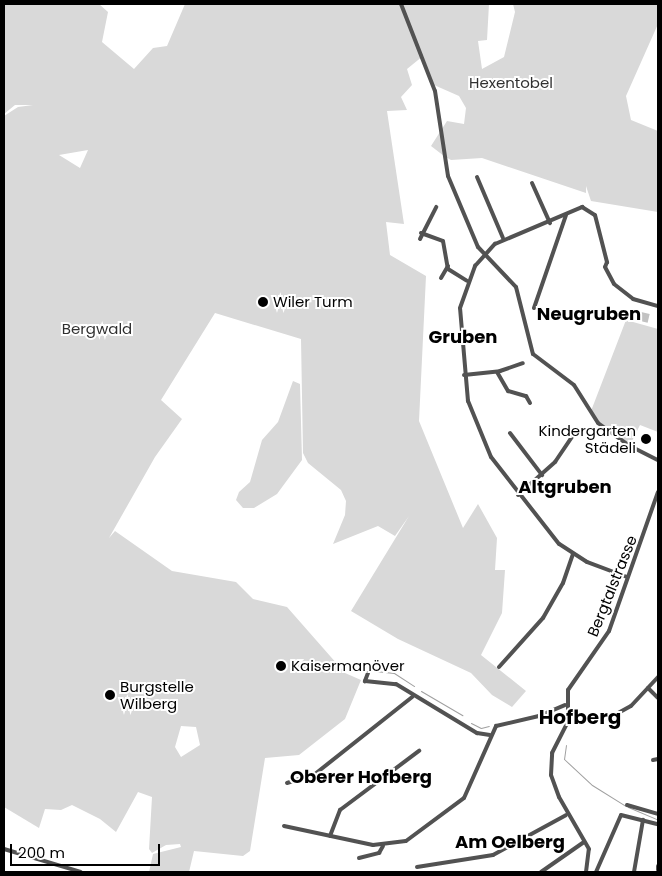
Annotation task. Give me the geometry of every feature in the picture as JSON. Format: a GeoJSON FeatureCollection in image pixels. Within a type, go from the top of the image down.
{"type":"FeatureCollection","features":[{"type":"Feature","properties":{"kind":"street"},"geometry":{"type":"LineString","coordinates":[[401,4],[434,85],[445,167],[483,254],[516,287],[526,338],[537,360],[574,384],[590,415],[605,429],[658,460]]}},
{"type":"Feature","properties":{"kind":"street"},"geometry":{"type":"LineString","coordinates":[[477,176],[503,238]]}},
{"type":"Feature","properties":{"kind":"street"},"geometry":{"type":"LineString","coordinates":[[532,183],[550,223]]}},
{"type":"Feature","properties":{"kind":"street"},"geometry":{"type":"LineString","coordinates":[[420,239],[421,233],[436,207]]}},
{"type":"Feature","properties":{"kind":"street"},"geometry":{"type":"LineString","coordinates":[[627,577],[573,554],[546,531],[518,494],[478,432],[464,375],[459,321],[467,281],[483,254],[503,238],[550,223],[580,207],[594,212],[610,278],[633,299],[658,306]]}},
{"type":"Feature","properties":{"kind":"street"},"geometry":{"type":"LineString","coordinates":[[534,308],[566,215]]}},
{"type":"Feature","properties":{"kind":"street"},"geometry":{"type":"LineString","coordinates":[[421,233],[445,243],[448,266],[441,278]]}},
{"type":"Feature","properties":{"kind":"street"},"geometry":{"type":"LineString","coordinates":[[448,266],[467,281]]}},
{"type":"Feature","properties":{"kind":"street"},"geometry":{"type":"LineString","coordinates":[[464,375],[497,372],[523,364]]}},
{"type":"Feature","properties":{"kind":"street"},"geometry":{"type":"LineString","coordinates":[[497,372],[508,391],[526,396],[530,403]]}},
{"type":"Feature","properties":{"kind":"street"},"geometry":{"type":"LineString","coordinates":[[518,494],[542,475],[576,431]]}},
{"type":"Feature","properties":{"kind":"street"},"geometry":{"type":"LineString","coordinates":[[510,433],[542,475]]}},
{"type":"Feature","properties":{"kind":"street","name":"Bergtalstrasse"},"geometry":{"type":"LineString","coordinates":[[586,872],[590,858],[582,834],[566,815],[550,762],[555,743],[568,721],[565,705],[569,686],[609,631],[626,589],[627,577],[634,567],[658,492]]}},
{"type":"Feature","properties":{"kind":"street"},"geometry":{"type":"LineString","coordinates":[[499,667],[545,616],[573,554]]}},
{"type":"Feature","properties":{"kind":"street"},"geometry":{"type":"LineString","coordinates":[[368,673],[365,681],[392,683],[412,697],[477,733],[490,735]]}},
{"type":"Feature","properties":{"kind":"street"},"geometry":{"type":"LineString","coordinates":[[608,718],[620,714],[658,677]]}},
{"type":"Feature","properties":{"kind":"street"},"geometry":{"type":"LineString","coordinates":[[648,688],[658,698]]}},
{"type":"Feature","properties":{"kind":"street"},"geometry":{"type":"LineString","coordinates":[[287,783],[315,774],[412,697]]}},
{"type":"Feature","properties":{"kind":"street"},"geometry":{"type":"LineString","coordinates":[[284,826],[383,846],[406,841],[458,805],[488,748],[490,735],[503,722],[539,716],[565,705]]}},
{"type":"Feature","properties":{"kind":"street"},"geometry":{"type":"LineString","coordinates":[[330,836],[340,810],[419,751]]}},
{"type":"Feature","properties":{"kind":"street"},"geometry":{"type":"LineString","coordinates":[[653,760],[658,759]]}},
{"type":"Feature","properties":{"kind":"street"},"geometry":{"type":"LineString","coordinates":[[627,805],[658,814]]}},
{"type":"Feature","properties":{"kind":"street"},"geometry":{"type":"LineString","coordinates":[[596,872],[619,816],[630,814],[658,824]]}},
{"type":"Feature","properties":{"kind":"street"},"geometry":{"type":"LineString","coordinates":[[417,866],[493,855],[566,815]]}},
{"type":"Feature","properties":{"kind":"street"},"geometry":{"type":"LineString","coordinates":[[634,872],[643,820]]}},
{"type":"Feature","properties":{"kind":"street"},"geometry":{"type":"LineString","coordinates":[[541,872],[584,842]]}},
{"type":"Feature","properties":{"kind":"street"},"geometry":{"type":"LineString","coordinates":[[359,858],[379,853],[383,846]]}},
{"type":"Feature","properties":{"kind":"street"},"geometry":{"type":"LineString","coordinates":[[4,849],[81,872]]}},
{"type":"Feature","properties":{"kind":"green space"},"geometry":{"type":"Polygon","coordinates":[[[4,4],[99,4],[108,12],[102,42],[134,69],[153,48],[167,46],[185,4],[489,4],[487,40],[478,41],[482,69],[504,57],[515,12],[513,4],[658,4],[658,24],[626,96],[631,120],[658,131],[658,212],[591,201],[586,186],[586,193],[482,158],[451,160],[444,156],[431,146],[447,121],[464,124],[466,108],[459,96],[434,85],[423,56],[407,69],[412,85],[401,97],[407,110],[387,111],[404,224],[386,222],[390,255],[426,276],[419,421],[463,528],[478,504],[497,538],[495,570],[505,570],[502,613],[481,655],[526,691],[512,707],[492,695],[471,673],[398,639],[351,611],[409,516],[395,536],[378,526],[333,544],[345,515],[346,501],[341,490],[308,463],[303,453],[301,339],[215,313],[161,400],[182,419],[155,457],[109,538],[115,531],[172,571],[236,582],[253,599],[287,607],[345,673],[361,680],[345,719],[299,755],[265,758],[250,851],[243,856],[194,851],[189,872],[149,872],[153,854],[181,847],[180,844],[166,845],[152,853],[149,849],[152,797],[138,792],[116,832],[100,819],[72,805],[61,810],[45,809],[39,828],[4,807],[4,116],[18,107],[33,105],[15,105],[4,114],[4,4]],[[88,150],[59,155],[80,168],[88,150]],[[181,726],[175,747],[181,757],[200,745],[196,727],[181,726]]]}},
{"type":"Feature","properties":{"kind":"green space"},"geometry":{"type":"Polygon","coordinates":[[[626,320],[658,329],[658,432],[640,425],[630,445],[604,428],[591,411],[626,320]]]}},
{"type":"Feature","properties":{"kind":"green space"},"geometry":{"type":"Polygon","coordinates":[[[293,381],[300,384],[302,460],[277,494],[254,508],[243,508],[236,500],[239,492],[250,482],[262,440],[278,422],[293,381]]]}},
{"type":"Feature","properties":{"kind":"building"},"geometry":{"type":"Polygon","coordinates":[[[637,311],[650,314],[648,323],[635,320],[637,311]]]}},
{"type":"Feature","properties":{"kind":"waterway"},"geometry":{"type":"LineString","coordinates":[[375,671],[394,673],[414,686]]}},
{"type":"Feature","properties":{"kind":"waterway"},"geometry":{"type":"LineString","coordinates":[[421,691],[462,715]]}},
{"type":"Feature","properties":{"kind":"waterway"},"geometry":{"type":"LineString","coordinates":[[549,717],[565,714]]}},
{"type":"Feature","properties":{"kind":"waterway"},"geometry":{"type":"LineString","coordinates":[[471,723],[481,728],[489,726]]}},
{"type":"Feature","properties":{"kind":"waterway"},"geometry":{"type":"LineString","coordinates":[[566,745],[564,759],[592,785],[625,806]]}},
{"type":"Feature","properties":{"kind":"waterway"},"geometry":{"type":"LineString","coordinates":[[628,807],[658,820]]}},
{"type":"Feature","properties":{"kind":"place","name":"Wiler Turm"},"geometry":{"type":"Point","coordinates":[263,302]}},
{"type":"Feature","properties":{"kind":"place","name":"Kindergarten Städeli"},"geometry":{"type":"Point","coordinates":[646,439]}},
{"type":"Feature","properties":{"kind":"place","name":"Kaisermanöver"},"geometry":{"type":"Point","coordinates":[281,666]}},
{"type":"Feature","properties":{"kind":"place","name":"Burgstelle Wilberg"},"geometry":{"type":"Point","coordinates":[110,695]}},
{"type":"Feature","properties":{"kind":"district","name":"Neugruben"},"geometry":{"type":"Point","coordinates":[589,314]}},
{"type":"Feature","properties":{"kind":"district","name":"Gruben"},"geometry":{"type":"Point","coordinates":[463,337]}},
{"type":"Feature","properties":{"kind":"district","name":"Altgruben"},"geometry":{"type":"Point","coordinates":[565,487]}},
{"type":"Feature","properties":{"kind":"district","name":"Hofberg"},"geometry":{"type":"Point","coordinates":[580,717]}},
{"type":"Feature","properties":{"kind":"district","name":"Oberer Hofberg"},"geometry":{"type":"Point","coordinates":[361,777]}},
{"type":"Feature","properties":{"kind":"district","name":"Am Oelberg"},"geometry":{"type":"Point","coordinates":[510,842]}},
{"type":"Feature","properties":{"kind":"park label","name":"Hexentobel"},"geometry":{"type":"Point","coordinates":[511,83]}},
{"type":"Feature","properties":{"kind":"park label","name":"Bergwald"},"geometry":{"type":"Point","coordinates":[97,329]}}]}
